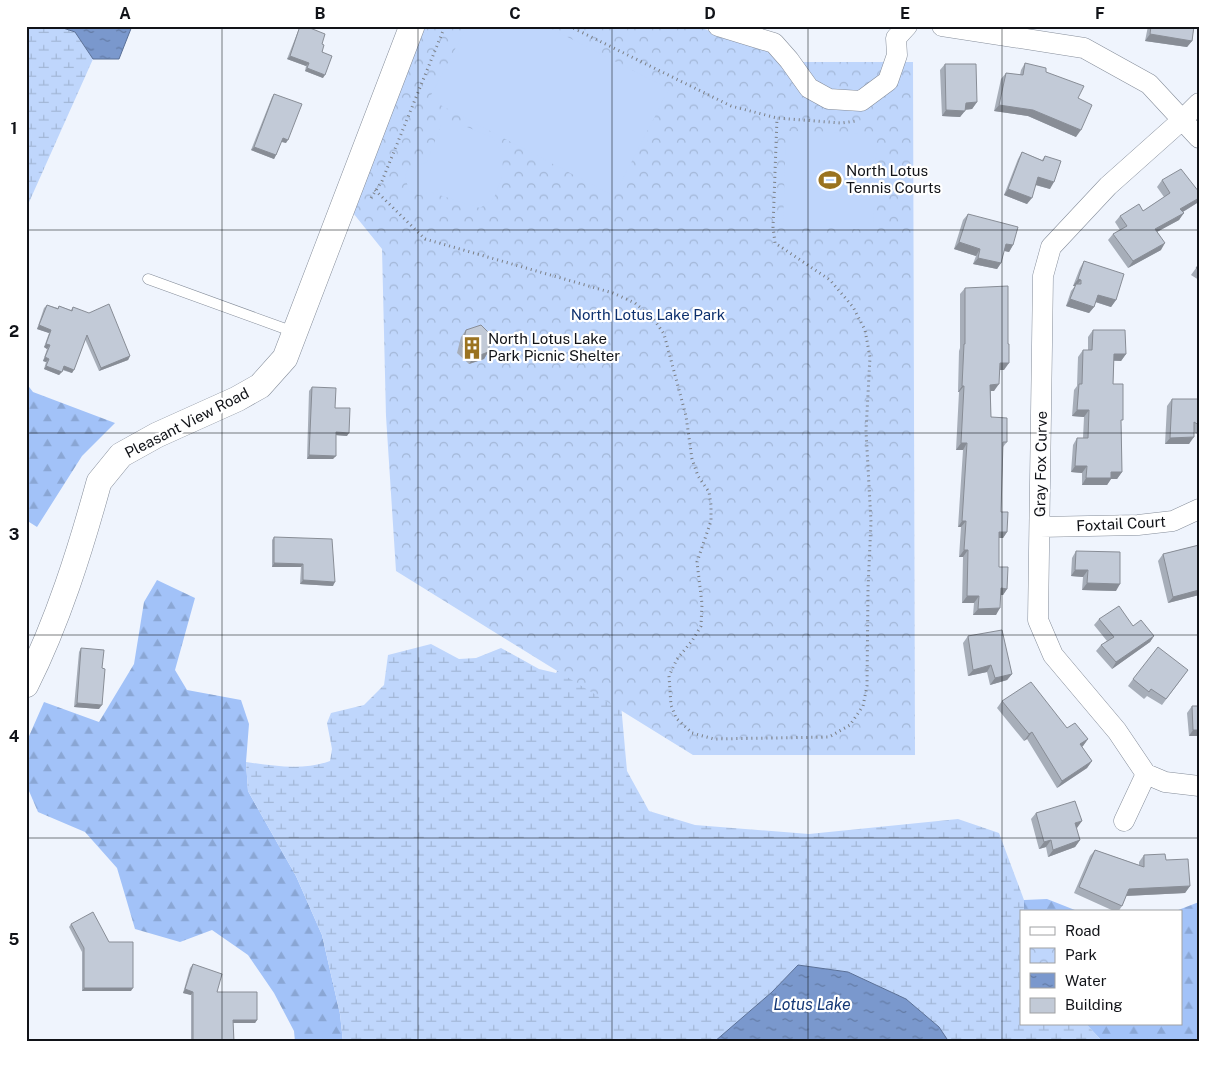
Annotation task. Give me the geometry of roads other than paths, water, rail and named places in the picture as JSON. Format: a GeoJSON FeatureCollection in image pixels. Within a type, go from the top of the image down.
{"type":"FeatureCollection","features":[{"type":"Feature","properties":{"kind":"street","name":"Pleasant View Road"},"geometry":{"type":"LineString","coordinates":[[26,685],[42,653],[73,569],[99,482],[102,478],[121,455],[157,435],[237,400],[260,386],[285,358],[412,26]]}},
{"type":"Feature","properties":{"kind":"street"},"geometry":{"type":"LineString","coordinates":[[718,26],[774,43],[809,88],[829,99],[861,101],[888,81],[897,55],[896,38],[907,26]]}},
{"type":"Feature","properties":{"kind":"street"},"geometry":{"type":"LineString","coordinates":[[942,26],[1012,31],[1084,48],[1149,84],[1199,138]]}},
{"type":"Feature","properties":{"kind":"street","name":"Gray Fox Curve"},"geometry":{"type":"LineString","coordinates":[[1146,774],[1117,731],[1053,655],[1038,620],[1043,276],[1051,247],[1108,186],[1199,103]]}},
{"type":"Feature","properties":{"kind":"street","name":"Foxtail Court"},"geometry":{"type":"LineString","coordinates":[[1040,528],[1173,521],[1199,509]]}},
{"type":"Feature","properties":{"kind":"street"},"geometry":{"type":"LineString","coordinates":[[1124,821],[1146,774],[1164,782],[1199,786]]}},
{"type":"Feature","properties":{"kind":"lane"},"geometry":{"type":"LineString","coordinates":[[148,279],[295,333]]}},
{"type":"Feature","properties":{"kind":"water"},"geometry":{"type":"Polygon","coordinates":[[[57,26],[132,26],[119,59],[93,59],[75,32],[57,26]]]}},
{"type":"Feature","properties":{"kind":"water","name":"Lotus Lake"},"geometry":{"type":"Polygon","coordinates":[[[798,965],[848,972],[906,999],[939,1027],[949,1042],[714,1042],[772,992],[798,965]]]}},
{"type":"Feature","properties":{"kind":"place","name":"North Lotus Tennis Courts"},"geometry":{"type":"Point","coordinates":[830,180]}},
{"type":"Feature","properties":{"kind":"place","name":"North Lotus Lake Park Picnic Shelter"},"geometry":{"type":"Point","coordinates":[472,348]}},
{"type":"Feature","properties":{"kind":"park label","name":"North Lotus Lake Park"},"geometry":{"type":"Point","coordinates":[648,315]}}]}
